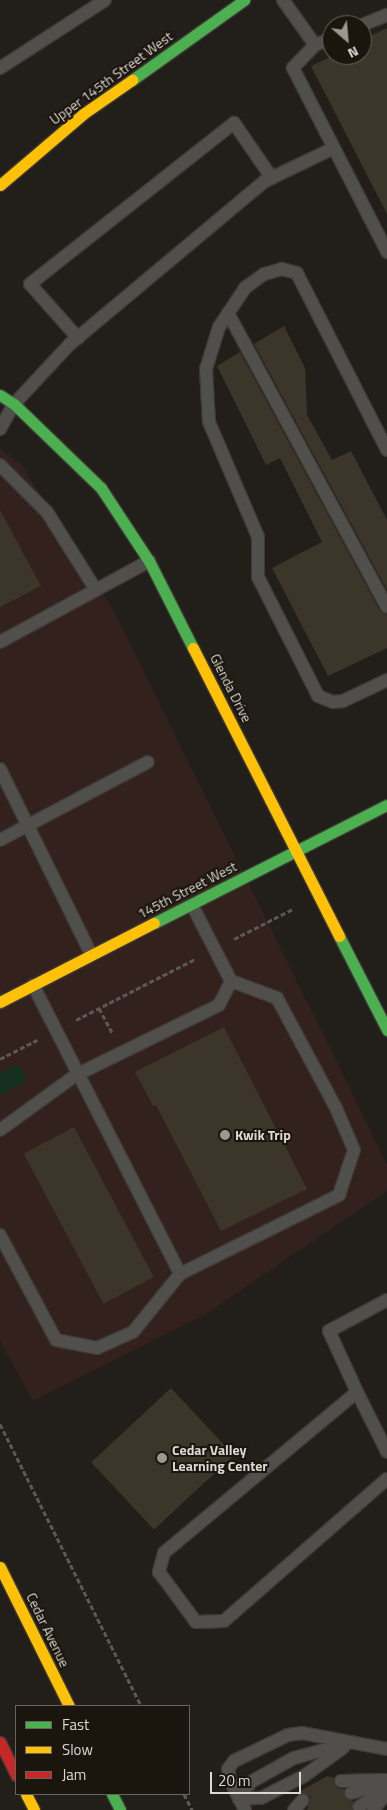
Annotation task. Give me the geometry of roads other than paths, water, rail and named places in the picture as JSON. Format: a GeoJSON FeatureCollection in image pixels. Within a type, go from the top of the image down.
{"type":"FeatureCollection","features":[{"type":"Feature","properties":{"kind":"main road","name":"Upper 145th Street West"},"geometry":{"type":"LineString","coordinates":[[0,185],[83,114],[242,1]]}},
{"type":"Feature","properties":{"kind":"main road","name":"Glenda Drive"},"geometry":{"type":"LineString","coordinates":[[0,395],[14,404],[101,488],[149,561],[387,1030]]}},
{"type":"Feature","properties":{"kind":"main road","name":"145th Street West"},"geometry":{"type":"LineString","coordinates":[[0,1002],[387,805]]}},
{"type":"Feature","properties":{"kind":"main road","name":"Cedar Avenue"},"geometry":{"type":"LineString","coordinates":[[0,1566],[69,1705]]}},
{"type":"Feature","properties":{"kind":"main road"},"geometry":{"type":"LineString","coordinates":[[0,1742],[15,1773]]}},
{"type":"Feature","properties":{"kind":"main road"},"geometry":{"type":"LineString","coordinates":[[26,1795],[34,1810]]}},
{"type":"Feature","properties":{"kind":"main road"},"geometry":{"type":"LineString","coordinates":[[112,1795],[120,1810]]}},
{"type":"Feature","properties":{"kind":"lane"},"geometry":{"type":"LineString","coordinates":[[0,68],[106,0]]}},
{"type":"Feature","properties":{"kind":"lane"},"geometry":{"type":"LineString","coordinates":[[283,0],[315,45]]}},
{"type":"Feature","properties":{"kind":"lane"},"geometry":{"type":"LineString","coordinates":[[372,22],[387,15]]}},
{"type":"Feature","properties":{"kind":"lane"},"geometry":{"type":"LineString","coordinates":[[322,42],[315,45],[292,68],[387,252]]}},
{"type":"Feature","properties":{"kind":"lane"},"geometry":{"type":"LineString","coordinates":[[78,338],[30,284],[234,123],[272,178]]}},
{"type":"Feature","properties":{"kind":"lane"},"geometry":{"type":"LineString","coordinates":[[0,429],[14,404],[78,338],[272,178],[334,148]]}},
{"type":"Feature","properties":{"kind":"lane"},"geometry":{"type":"LineString","coordinates":[[387,450],[297,273],[282,269],[264,274],[244,288],[219,327],[206,369],[209,422],[258,537],[258,577],[318,696],[333,702],[343,701],[387,680]]}},
{"type":"Feature","properties":{"kind":"lane"},"geometry":{"type":"LineString","coordinates":[[228,313],[387,607]]}},
{"type":"Feature","properties":{"kind":"lane"},"geometry":{"type":"LineString","coordinates":[[0,465],[47,512],[96,590]]}},
{"type":"Feature","properties":{"kind":"lane"},"geometry":{"type":"LineString","coordinates":[[0,642],[149,561]]}},
{"type":"Feature","properties":{"kind":"lane"},"geometry":{"type":"LineString","coordinates":[[0,840],[148,762]]}},
{"type":"Feature","properties":{"kind":"lane"},"geometry":{"type":"LineString","coordinates":[[0,769],[91,954]]}},
{"type":"Feature","properties":{"kind":"lane"},"geometry":{"type":"LineString","coordinates":[[0,1235],[56,1340],[97,1348],[133,1332],[180,1274],[339,1195],[354,1150],[336,1108],[277,998],[231,981],[192,905]]}},
{"type":"Feature","properties":{"kind":"lane"},"geometry":{"type":"LineString","coordinates":[[0,1130],[76,1075],[219,1005],[231,981]]}},
{"type":"Feature","properties":{"kind":"lane"},"geometry":{"type":"LineString","coordinates":[[33,985],[76,1075],[180,1274]]}},
{"type":"Feature","properties":{"kind":"lane"},"geometry":{"type":"LineString","coordinates":[[387,1300],[329,1331],[387,1452]]}},
{"type":"Feature","properties":{"kind":"lane"},"geometry":{"type":"LineString","coordinates":[[357,1392],[164,1553],[159,1572],[196,1622],[224,1621],[387,1479]]}},
{"type":"Feature","properties":{"kind":"lane"},"geometry":{"type":"LineString","coordinates":[[242,1804],[228,1769],[234,1761],[288,1735],[302,1733],[387,1749]]}},
{"type":"Feature","properties":{"kind":"lane"},"geometry":{"type":"LineString","coordinates":[[242,1804],[261,1798],[304,1776],[351,1742]]}},
{"type":"Feature","properties":{"kind":"lane"},"geometry":{"type":"LineString","coordinates":[[242,1804],[251,1782],[294,1758],[351,1742]]}},
{"type":"Feature","properties":{"kind":"lane"},"geometry":{"type":"LineString","coordinates":[[341,1781],[387,1781]]}},
{"type":"Feature","properties":{"kind":"lane"},"geometry":{"type":"LineString","coordinates":[[351,1793],[387,1781]]}},
{"type":"Feature","properties":{"kind":"lane"},"geometry":{"type":"LineString","coordinates":[[359,1807],[387,1787]]}},
{"type":"Feature","properties":{"kind":"lane"},"geometry":{"type":"LineString","coordinates":[[373,1810],[387,1793]]}},
{"type":"Feature","properties":{"kind":"lane"},"geometry":{"type":"LineString","coordinates":[[294,1810],[303,1800]]}},
{"type":"Feature","properties":{"kind":"place","name":"Kwik Trip"},"geometry":{"type":"Point","coordinates":[225,1135]}},
{"type":"Feature","properties":{"kind":"place","name":"Cedar Valley Learning Center"},"geometry":{"type":"Point","coordinates":[162,1458]}}]}
